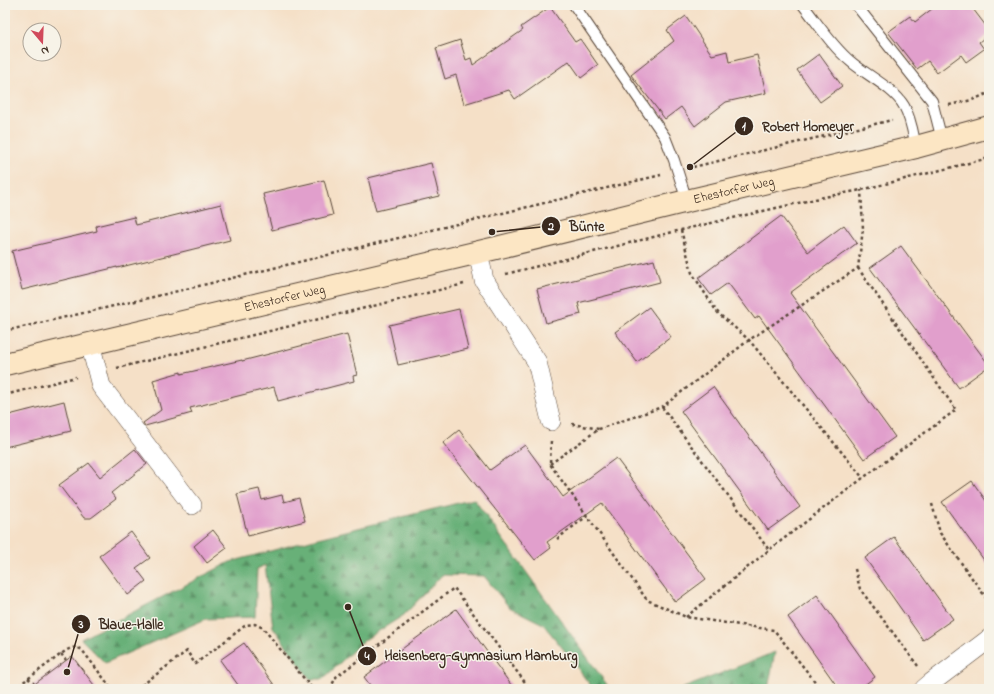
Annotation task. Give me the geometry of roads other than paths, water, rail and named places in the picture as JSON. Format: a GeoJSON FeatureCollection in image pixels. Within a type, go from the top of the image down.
{"type":"FeatureCollection","features":[{"type":"Feature","properties":{"kind":"main road","name":"Ehestorfer Weg"},"geometry":{"type":"LineString","coordinates":[[5,364],[916,147],[989,128]]}},
{"type":"Feature","properties":{"kind":"street"},"geometry":{"type":"LineString","coordinates":[[478,252],[484,280],[536,362],[551,421]]}},
{"type":"Feature","properties":{"kind":"street"},"geometry":{"type":"LineString","coordinates":[[90,343],[101,386],[192,504]]}},
{"type":"Feature","properties":{"kind":"street"},"geometry":{"type":"LineString","coordinates":[[928,686],[989,640]]}},
{"type":"Feature","properties":{"kind":"lane"},"geometry":{"type":"LineString","coordinates":[[574,5],[665,137],[678,170],[687,201]]}},
{"type":"Feature","properties":{"kind":"lane"},"geometry":{"type":"LineString","coordinates":[[803,5],[836,47],[850,61],[894,93],[900,100],[909,116],[916,147]]}},
{"type":"Feature","properties":{"kind":"lane"},"geometry":{"type":"LineString","coordinates":[[856,5],[932,101],[942,140]]}},
{"type":"Feature","properties":{"kind":"place","name":"Robert Homeyer"},"geometry":{"type":"Point","coordinates":[690,167]}},
{"type":"Feature","properties":{"kind":"place","name":"Bünte"},"geometry":{"type":"Point","coordinates":[492,232]}},
{"type":"Feature","properties":{"kind":"place","name":"Heisenberg-Gymnasium Hamburg"},"geometry":{"type":"Point","coordinates":[348,607]}},
{"type":"Feature","properties":{"kind":"place","name":"Blaue-Halle"},"geometry":{"type":"Point","coordinates":[67,672]}}]}
